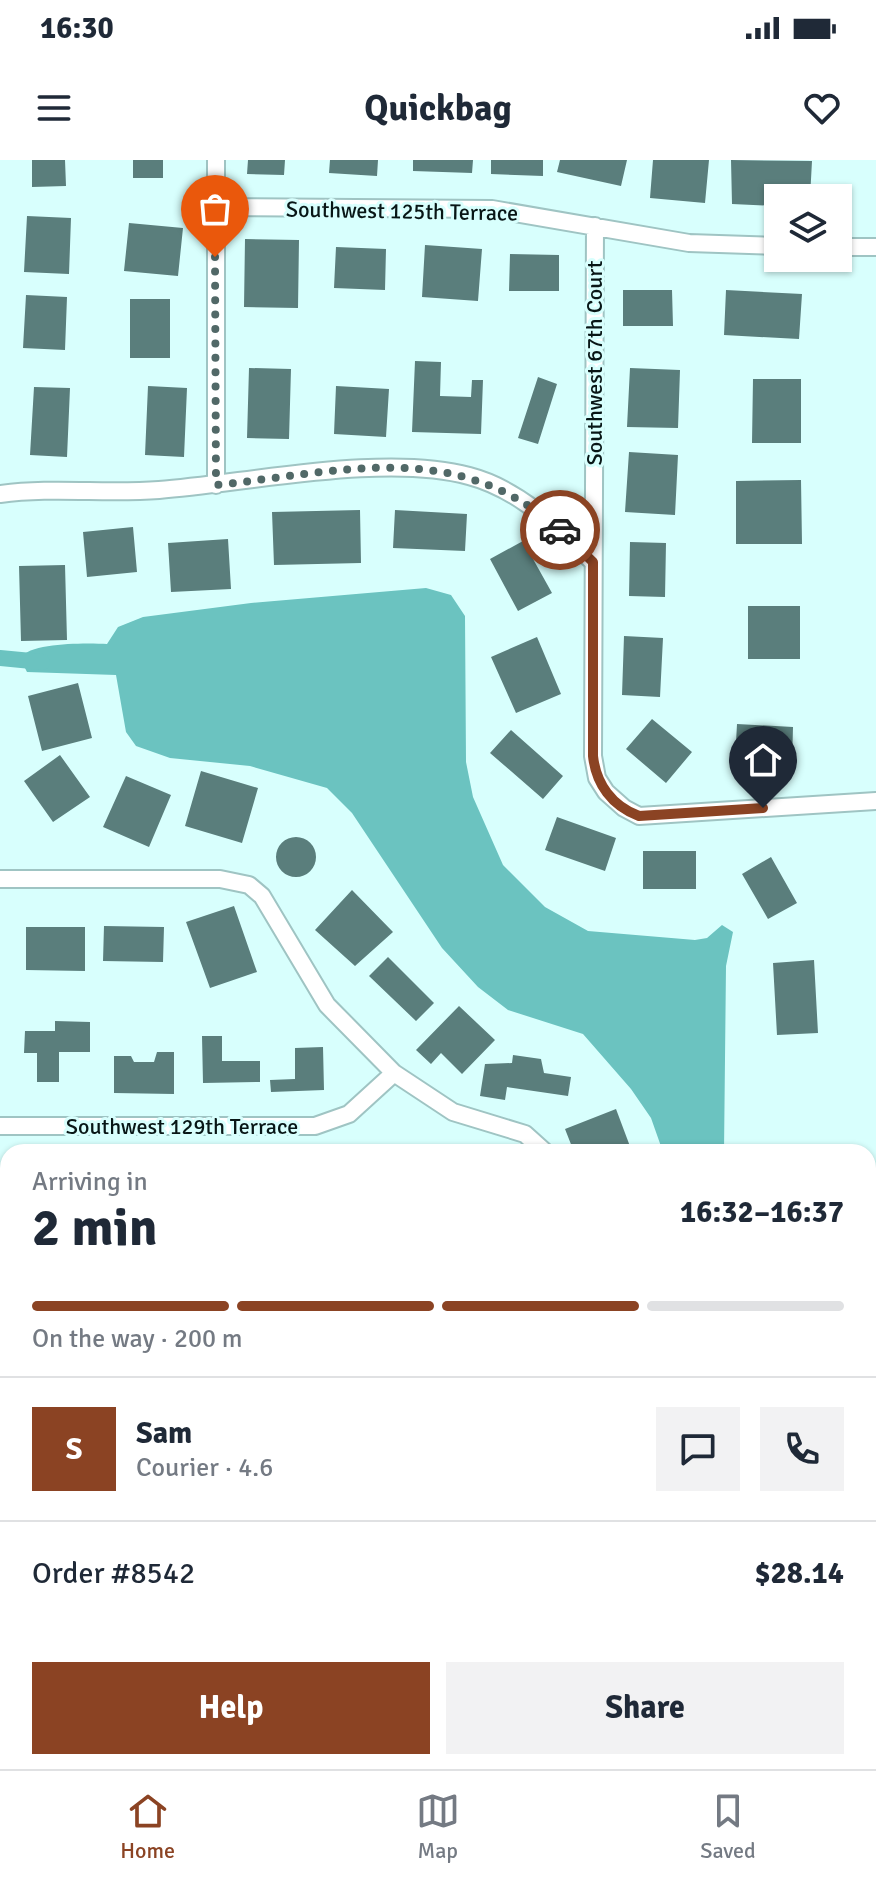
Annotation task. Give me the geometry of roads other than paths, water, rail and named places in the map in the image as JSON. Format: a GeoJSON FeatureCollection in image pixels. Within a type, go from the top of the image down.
{"type":"FeatureCollection","features":[{"type":"Feature","properties":{"kind":"street"},"geometry":{"type":"LineString","coordinates":[[216,160],[216,485]]}},
{"type":"Feature","properties":{"kind":"street","name":"Southwest 125th Terrace"},"geometry":{"type":"LineString","coordinates":[[216,207],[467,207],[689,243],[764,246]]}},
{"type":"Feature","properties":{"kind":"street","name":"Southwest 67th Court"},"geometry":{"type":"LineString","coordinates":[[595,226],[591,693],[595,771],[611,798],[639,816],[876,801]]}},
{"type":"Feature","properties":{"kind":"street"},"geometry":{"type":"LineString","coordinates":[[852,247],[876,247]]}},
{"type":"Feature","properties":{"kind":"street"},"geometry":{"type":"LineString","coordinates":[[0,494],[124,492],[406,468],[456,473],[515,496],[551,522],[593,562]]}},
{"type":"Feature","properties":{"kind":"street"},"geometry":{"type":"LineString","coordinates":[[0,879],[220,879],[249,885],[270,907],[296,958],[327,1005],[394,1073],[453,1112],[525,1134],[536,1144]]}},
{"type":"Feature","properties":{"kind":"street","name":"Southwest 129th Terrace"},"geometry":{"type":"LineString","coordinates":[[0,1126],[315,1126],[349,1114],[394,1073]]}},
{"type":"Feature","properties":{"kind":"water"},"geometry":{"type":"Polygon","coordinates":[[[426,588],[451,595],[465,616],[466,762],[473,797],[503,865],[545,907],[588,931],[695,940],[707,938],[722,925],[733,932],[726,966],[724,1144],[660,1144],[651,1118],[631,1089],[583,1034],[508,1010],[478,987],[442,948],[352,813],[327,788],[250,766],[170,758],[136,746],[126,732],[116,675],[27,672],[20,658],[47,646],[107,644],[118,627],[143,617],[251,603],[426,588]]]}},
{"type":"Feature","properties":{"kind":"waterway"},"geometry":{"type":"LineString","coordinates":[[0,658],[42,662]]}}]}
